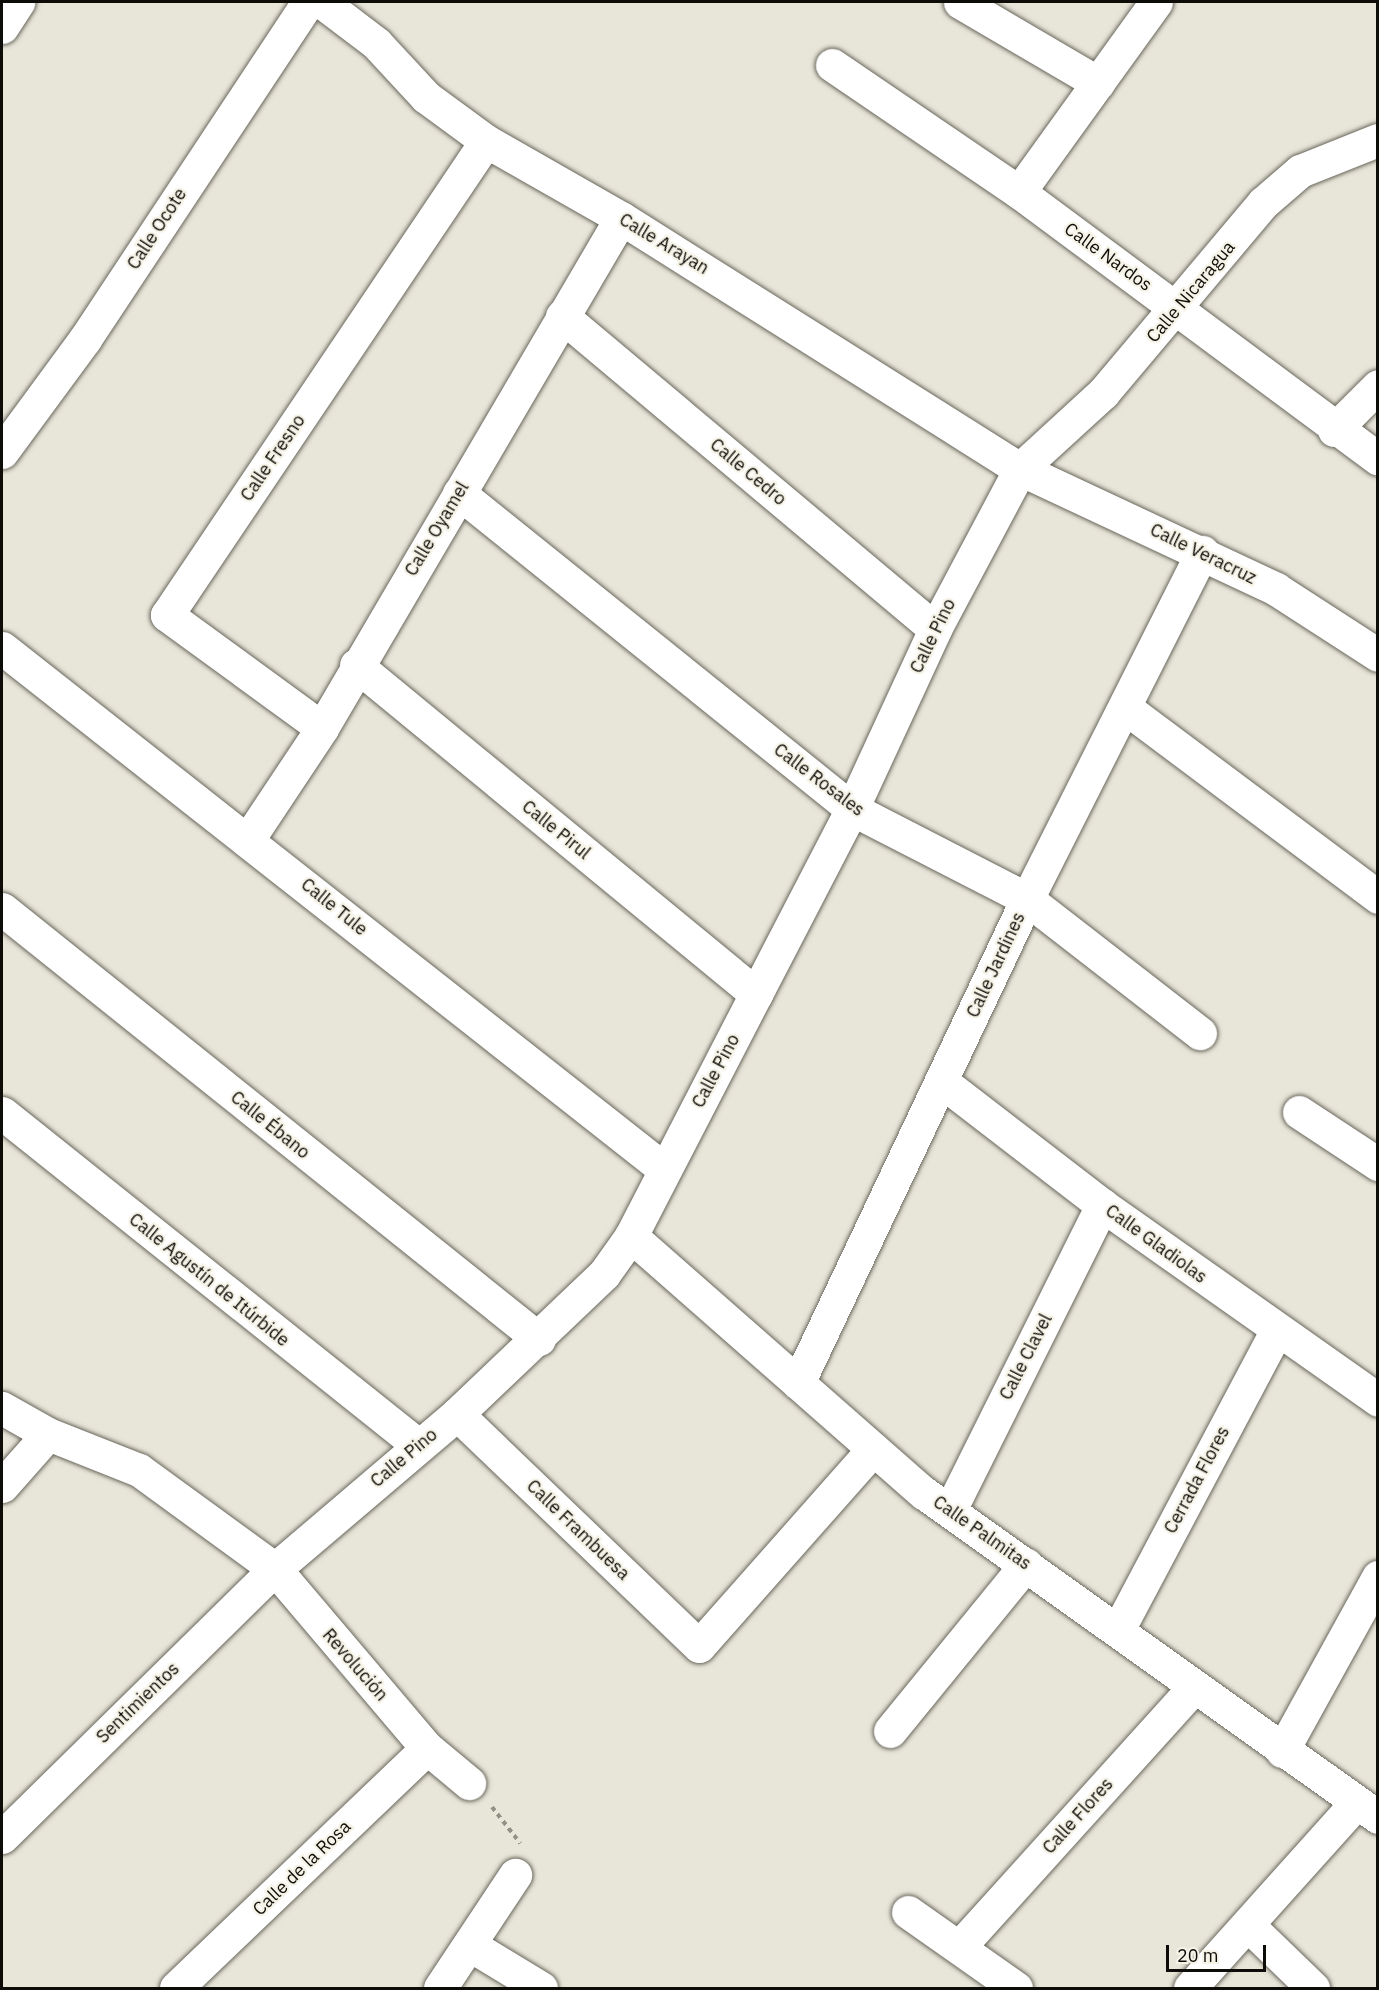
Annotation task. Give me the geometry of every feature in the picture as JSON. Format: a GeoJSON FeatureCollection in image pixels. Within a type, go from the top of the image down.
{"type":"FeatureCollection","features":[{"type":"Feature","properties":{"kind":"street"},"geometry":{"type":"LineString","coordinates":[[2,27],[18,2]]}},
{"type":"Feature","properties":{"kind":"street","name":"Calle Ocote"},"geometry":{"type":"LineString","coordinates":[[2,452],[85,339],[308,2]]}},
{"type":"Feature","properties":{"kind":"street","name":"Calle Arayan"},"geometry":{"type":"LineString","coordinates":[[322,2],[376,43],[426,97],[486,141],[621,218],[1020,469]]}},
{"type":"Feature","properties":{"kind":"street"},"geometry":{"type":"LineString","coordinates":[[960,2],[1098,83]]}},
{"type":"Feature","properties":{"kind":"street"},"geometry":{"type":"LineString","coordinates":[[1019,192],[1156,2]]}},
{"type":"Feature","properties":{"kind":"street","name":"Calle Nardos"},"geometry":{"type":"LineString","coordinates":[[832,65],[1019,192],[1179,308],[1334,430],[1377,459]]}},
{"type":"Feature","properties":{"kind":"street","name":"Calle Nicaragua"},"geometry":{"type":"LineString","coordinates":[[1020,469],[1103,393],[1179,308],[1263,203],[1300,171],[1377,140]]}},
{"type":"Feature","properties":{"kind":"street","name":"Calle Fresno"},"geometry":{"type":"LineString","coordinates":[[322,728],[167,615],[486,141]]}},
{"type":"Feature","properties":{"kind":"street","name":"Calle Oyamel"},"geometry":{"type":"LineString","coordinates":[[249,838],[322,728],[356,665],[621,218]]}},
{"type":"Feature","properties":{"kind":"street","name":"Calle Cedro"},"geometry":{"type":"LineString","coordinates":[[562,315],[935,629]]}},
{"type":"Feature","properties":{"kind":"street"},"geometry":{"type":"LineString","coordinates":[[1334,430],[1377,386]]}},
{"type":"Feature","properties":{"kind":"street","name":"Calle Veracruz"},"geometry":{"type":"LineString","coordinates":[[1020,469],[1202,552],[1276,590],[1377,655]]}},
{"type":"Feature","properties":{"kind":"street","name":"Calle Pino"},"geometry":{"type":"LineString","coordinates":[[275,1569],[457,1414],[539,1339],[604,1274],[631,1236],[852,809],[935,629],[1020,469]]}},
{"type":"Feature","properties":{"kind":"street","name":"Calle Rosales"},"geometry":{"type":"LineString","coordinates":[[459,493],[852,809],[1027,899],[1200,1033]]}},
{"type":"Feature","properties":{"kind":"street","name":"Calle Jardines"},"geometry":{"type":"LineString","coordinates":[[798,1383],[1027,899],[1127,709],[1202,552]]}},
{"type":"Feature","properties":{"kind":"street","name":"Calle Tule"},"geometry":{"type":"LineString","coordinates":[[2,648],[249,838],[664,1169]]}},
{"type":"Feature","properties":{"kind":"street","name":"Calle Pirul"},"geometry":{"type":"LineString","coordinates":[[356,665],[756,994]]}},
{"type":"Feature","properties":{"kind":"street"},"geometry":{"type":"LineString","coordinates":[[1127,709],[1377,897]]}},
{"type":"Feature","properties":{"kind":"street","name":"Calle Ébano"},"geometry":{"type":"LineString","coordinates":[[2,909],[539,1339]]}},
{"type":"Feature","properties":{"kind":"street","name":"Calle Gladiolas"},"geometry":{"type":"LineString","coordinates":[[940,1081],[1102,1205],[1276,1331],[1377,1400]]}},
{"type":"Feature","properties":{"kind":"street"},"geometry":{"type":"LineString","coordinates":[[1299,1112],[1377,1164]]}},
{"type":"Feature","properties":{"kind":"street","name":"Calle Agustín de Itúrbide"},"geometry":{"type":"LineString","coordinates":[[2,1113],[418,1445]]}},
{"type":"Feature","properties":{"kind":"street","name":"Calle Clavel"},"geometry":{"type":"LineString","coordinates":[[950,1510],[1102,1205]]}},
{"type":"Feature","properties":{"kind":"street","name":"Calle Palmitas"},"geometry":{"type":"LineString","coordinates":[[631,1236],[873,1449],[950,1510],[1366,1811]]}},
{"type":"Feature","properties":{"kind":"street","name":"Cerrada Flores"},"geometry":{"type":"LineString","coordinates":[[1118,1630],[1276,1331]]}},
{"type":"Feature","properties":{"kind":"street","name":"Revolución"},"geometry":{"type":"LineString","coordinates":[[2,1408],[48,1434],[140,1470],[275,1569],[427,1748],[469,1783]]}},
{"type":"Feature","properties":{"kind":"street","name":"Calle Frambuesa"},"geometry":{"type":"LineString","coordinates":[[457,1414],[699,1646],[873,1449]]}},
{"type":"Feature","properties":{"kind":"street"},"geometry":{"type":"LineString","coordinates":[[2,1486],[48,1434]]}},
{"type":"Feature","properties":{"kind":"street"},"geometry":{"type":"LineString","coordinates":[[890,1731],[1026,1564]]}},
{"type":"Feature","properties":{"kind":"street","name":"Sentimientos"},"geometry":{"type":"LineString","coordinates":[[2,1837],[275,1569]]}},
{"type":"Feature","properties":{"kind":"street"},"geometry":{"type":"LineString","coordinates":[[1282,1751],[1377,1577]]}},
{"type":"Feature","properties":{"kind":"street","name":"Calle Flores"},"geometry":{"type":"LineString","coordinates":[[961,1945],[1194,1687]]}},
{"type":"Feature","properties":{"kind":"street","name":"Calle de la Rosa"},"geometry":{"type":"LineString","coordinates":[[176,1989],[427,1748]]}},
{"type":"Feature","properties":{"kind":"street"},"geometry":{"type":"LineString","coordinates":[[1190,1989],[1366,1811]]}},
{"type":"Feature","properties":{"kind":"street"},"geometry":{"type":"LineString","coordinates":[[440,1989],[514,1875]]}},
{"type":"Feature","properties":{"kind":"street"},"geometry":{"type":"LineString","coordinates":[[908,1912],[961,1945],[1016,1989]]}},
{"type":"Feature","properties":{"kind":"street"},"geometry":{"type":"LineString","coordinates":[[1250,1927],[1313,1989]]}},
{"type":"Feature","properties":{"kind":"street"},"geometry":{"type":"LineString","coordinates":[[470,1945],[541,1989]]}},
{"type":"Feature","properties":{"kind":"path"},"geometry":{"type":"LineString","coordinates":[[469,1783],[520,1837],[514,1875]]}}]}
